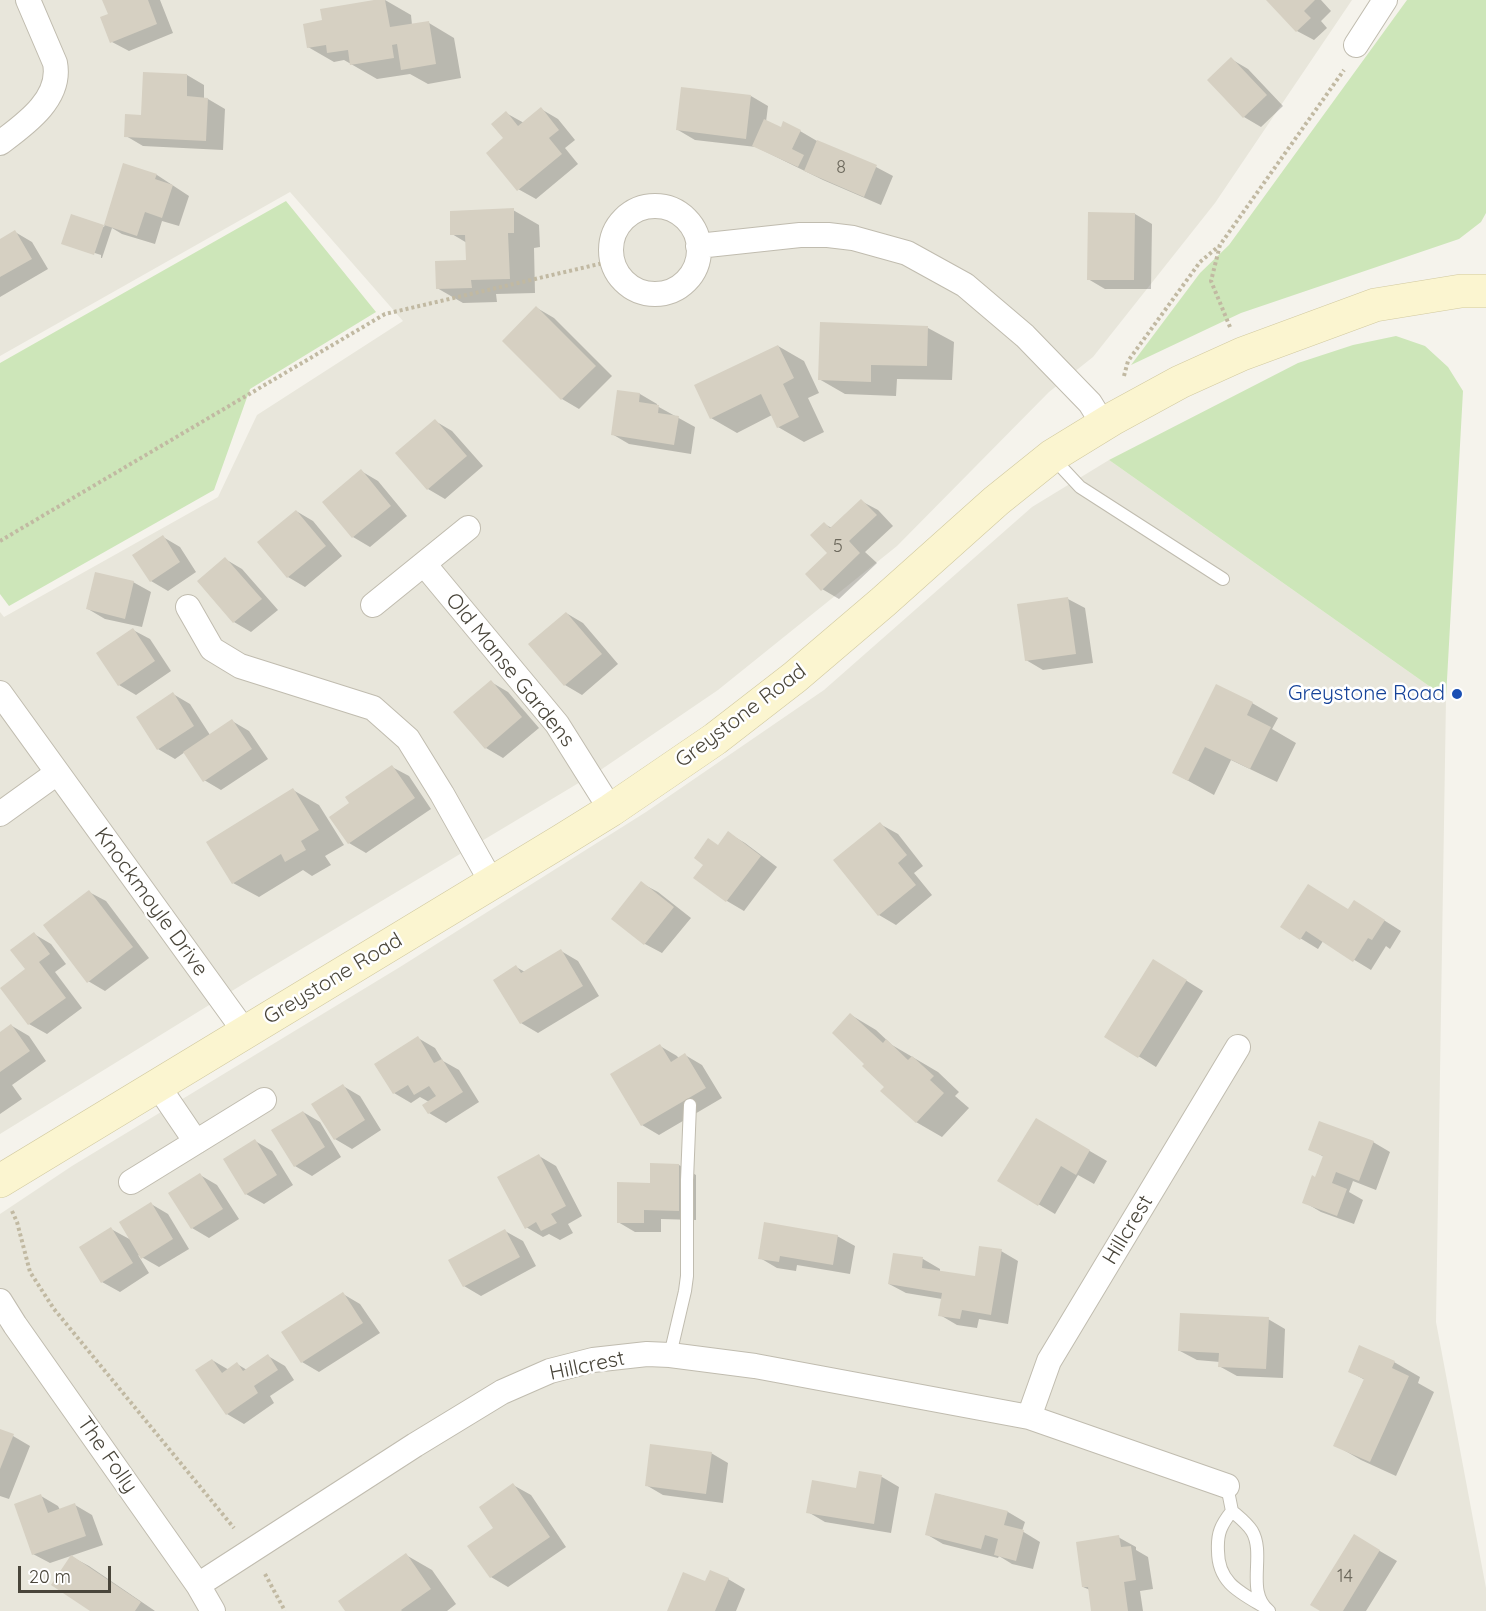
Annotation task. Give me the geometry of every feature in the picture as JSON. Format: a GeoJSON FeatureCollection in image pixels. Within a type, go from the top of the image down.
{"type":"FeatureCollection","features":[{"type":"Feature","properties":{"kind":"main road","name":"Greystone Road"},"geometry":{"type":"LineString","coordinates":[[4,1191],[158,1086],[612,810],[715,739],[795,677],[996,501],[1052,456],[1108,421],[1180,382],[1242,354],[1375,305],[1461,291],[1486,291]]}},
{"type":"Feature","properties":{"kind":"street"},"geometry":{"type":"LineString","coordinates":[[0,143],[23,126],[44,104],[56,77],[55,63],[28,0]]}},
{"type":"Feature","properties":{"kind":"street"},"geometry":{"type":"LineString","coordinates":[[1356,45],[1385,0]]}},
{"type":"Feature","properties":{"kind":"street"},"geometry":{"type":"LineString","coordinates":[[648,207],[662,207],[676,212],[687,220],[695,232],[698,246],[698,260],[692,274],[682,285],[669,292],[655,294],[640,292],[627,285],[618,274],[612,261],[611,246],[615,232],[623,220],[634,212],[648,207]]}},
{"type":"Feature","properties":{"kind":"street"},"geometry":{"type":"LineString","coordinates":[[698,246],[800,235],[828,235],[853,238],[907,254],[965,285],[1025,336],[1108,421]]}},
{"type":"Feature","properties":{"kind":"street"},"geometry":{"type":"LineString","coordinates":[[373,605],[468,528]]}},
{"type":"Feature","properties":{"kind":"street","name":"Old Manse Gardens"},"geometry":{"type":"LineString","coordinates":[[424,564],[557,724],[612,810]]}},
{"type":"Feature","properties":{"kind":"street"},"geometry":{"type":"LineString","coordinates":[[188,607],[212,649],[240,666],[373,708],[408,739],[442,794],[492,884]]}},
{"type":"Feature","properties":{"kind":"street","name":"Knockmoyle Drive"},"geometry":{"type":"LineString","coordinates":[[0,693],[245,1032]]}},
{"type":"Feature","properties":{"kind":"street"},"geometry":{"type":"LineString","coordinates":[[0,814],[57,773]]}},
{"type":"Feature","properties":{"kind":"street","name":"Hillcrest"},"geometry":{"type":"LineString","coordinates":[[1029,1417],[1049,1361],[1238,1047]]}},
{"type":"Feature","properties":{"kind":"street"},"geometry":{"type":"LineString","coordinates":[[158,1086],[196,1142]]}},
{"type":"Feature","properties":{"kind":"street"},"geometry":{"type":"LineString","coordinates":[[131,1182],[264,1101]]}},
{"type":"Feature","properties":{"kind":"street","name":"The Folly"},"geometry":{"type":"LineString","coordinates":[[0,1301],[198,1585],[213,1611]]}},
{"type":"Feature","properties":{"kind":"street","name":"Hillcrest"},"geometry":{"type":"LineString","coordinates":[[198,1585],[414,1445],[502,1392],[550,1371],[593,1360],[647,1354],[755,1366],[1029,1417],[1227,1486]]}},
{"type":"Feature","properties":{"kind":"lane"},"geometry":{"type":"LineString","coordinates":[[1052,456],[1080,487],[1223,579]]}},
{"type":"Feature","properties":{"kind":"lane"},"geometry":{"type":"LineString","coordinates":[[670,1355],[687,1276],[690,1105]]}},
{"type":"Feature","properties":{"kind":"lane"},"geometry":{"type":"LineString","coordinates":[[1227,1486],[1232,1511],[1253,1533],[1257,1552],[1257,1588],[1266,1609]]}},
{"type":"Feature","properties":{"kind":"lane"},"geometry":{"type":"LineString","coordinates":[[1232,1511],[1221,1525],[1218,1542],[1218,1560],[1223,1576],[1238,1591],[1266,1609]]}},
{"type":"Feature","properties":{"kind":"path"},"geometry":{"type":"LineString","coordinates":[[1108,421],[1128,361],[1200,262],[1220,245],[1350,61],[1356,45]]}},
{"type":"Feature","properties":{"kind":"path"},"geometry":{"type":"LineString","coordinates":[[1220,245],[1211,281],[1242,354]]}},
{"type":"Feature","properties":{"kind":"path"},"geometry":{"type":"LineString","coordinates":[[0,541],[385,314],[612,261]]}},
{"type":"Feature","properties":{"kind":"path"},"geometry":{"type":"LineString","coordinates":[[4,1191],[17,1222],[30,1272],[54,1308],[252,1550],[285,1611]]}},
{"type":"Feature","properties":{"kind":"shaded area"},"geometry":{"type":"Polygon","coordinates":[[[0,0],[1352,0],[1215,203],[1093,357],[1049,392],[897,546],[718,690],[602,769],[253,978],[0,1134],[0,612],[4,617],[218,497],[257,415],[403,321],[290,192],[0,356],[0,0]]]}},
{"type":"Feature","properties":{"kind":"shaded area"},"geometry":{"type":"Polygon","coordinates":[[[1109,460],[1446,698],[1436,1322],[1486,1588],[1486,1611],[0,1611],[0,1214],[72,1166],[400,967],[646,812],[824,690],[1032,507],[1109,460]]]}},
{"type":"Feature","properties":{"kind":"green space"},"geometry":{"type":"Polygon","coordinates":[[[1407,0],[1486,0],[1486,213],[1481,222],[1459,239],[1241,313],[1131,365],[1200,273],[1229,245],[1407,0]]]}},
{"type":"Feature","properties":{"kind":"green space"},"geometry":{"type":"Polygon","coordinates":[[[286,201],[376,312],[250,389],[214,490],[9,606],[0,594],[0,363],[286,201]]]}},
{"type":"Feature","properties":{"kind":"green space"},"geometry":{"type":"Polygon","coordinates":[[[1396,336],[1425,346],[1448,367],[1463,391],[1446,698],[1109,460],[1298,363],[1353,345],[1396,336]]]}},
{"type":"Feature","properties":{"kind":"building"},"geometry":{"type":"Polygon","coordinates":[[[102,0],[148,0],[157,24],[110,43],[100,17],[108,14],[102,0]]]}},
{"type":"Feature","properties":{"kind":"building"},"geometry":{"type":"Polygon","coordinates":[[[385,0],[390,27],[429,21],[436,64],[401,70],[397,44],[392,45],[394,58],[350,65],[348,50],[327,53],[326,45],[307,48],[303,24],[322,20],[320,9],[385,0]]]}},
{"type":"Feature","properties":{"kind":"building"},"geometry":{"type":"Polygon","coordinates":[[[1266,0],[1315,0],[1304,11],[1311,18],[1296,32],[1266,0]]]}},
{"type":"Feature","properties":{"kind":"building"},"geometry":{"type":"Polygon","coordinates":[[[1231,57],[1267,95],[1243,118],[1207,80],[1231,57]]]}},
{"type":"Feature","properties":{"kind":"building"},"geometry":{"type":"Polygon","coordinates":[[[143,72],[187,74],[187,96],[208,98],[206,141],[124,137],[125,114],[141,115],[143,72]]]}},
{"type":"Feature","properties":{"kind":"building"},"geometry":{"type":"Polygon","coordinates":[[[681,87],[751,95],[746,139],[676,130],[681,87]]]}},
{"type":"Feature","properties":{"kind":"building"},"geometry":{"type":"Polygon","coordinates":[[[541,107],[559,130],[549,138],[562,154],[517,191],[486,153],[503,138],[491,124],[506,111],[518,126],[541,107]]]}},
{"type":"Feature","properties":{"kind":"building"},"geometry":{"type":"Polygon","coordinates":[[[764,119],[781,127],[783,121],[801,130],[792,149],[804,155],[798,167],[752,146],[764,119]]]}},
{"type":"Feature","properties":{"kind":"building"},"geometry":{"type":"Polygon","coordinates":[[[817,140],[877,165],[864,197],[804,171],[817,140]]]}},
{"type":"Feature","properties":{"kind":"building"},"geometry":{"type":"Polygon","coordinates":[[[123,163],[157,174],[155,179],[173,185],[162,218],[145,212],[137,236],[104,225],[123,163]]]}},
{"type":"Feature","properties":{"kind":"building"},"geometry":{"type":"Polygon","coordinates":[[[514,208],[514,233],[508,233],[510,279],[471,280],[472,288],[436,289],[435,261],[466,260],[465,235],[450,235],[450,211],[514,208]]]}},
{"type":"Feature","properties":{"kind":"building"},"geometry":{"type":"Polygon","coordinates":[[[1088,212],[1135,213],[1134,280],[1087,280],[1088,212]]]}},
{"type":"Feature","properties":{"kind":"building"},"geometry":{"type":"Polygon","coordinates":[[[71,214],[104,225],[94,255],[61,244],[71,214]]]}},
{"type":"Feature","properties":{"kind":"building"},"geometry":{"type":"Polygon","coordinates":[[[15,230],[32,259],[0,277],[0,239],[15,230]]]}},
{"type":"Feature","properties":{"kind":"building"},"geometry":{"type":"Polygon","coordinates":[[[536,306],[596,366],[561,400],[502,341],[536,306]]]}},
{"type":"Feature","properties":{"kind":"building"},"geometry":{"type":"Polygon","coordinates":[[[820,322],[928,326],[927,366],[871,365],[871,382],[818,380],[820,322]]]}},
{"type":"Feature","properties":{"kind":"building"},"geometry":{"type":"Polygon","coordinates":[[[778,345],[794,378],[783,384],[799,417],[777,428],[761,394],[710,419],[694,385],[778,345]]]}},
{"type":"Feature","properties":{"kind":"building"},"geometry":{"type":"Polygon","coordinates":[[[617,390],[640,393],[639,402],[659,405],[658,413],[679,416],[674,445],[611,435],[617,390]]]}},
{"type":"Feature","properties":{"kind":"building"},"geometry":{"type":"Polygon","coordinates":[[[435,419],[467,456],[427,490],[395,453],[435,419]]]}},
{"type":"Feature","properties":{"kind":"building"},"geometry":{"type":"Polygon","coordinates":[[[361,469],[391,506],[352,538],[322,502],[361,469]]]}},
{"type":"Feature","properties":{"kind":"building"},"geometry":{"type":"Polygon","coordinates":[[[861,499],[877,515],[849,541],[860,553],[821,591],[805,574],[827,553],[810,535],[824,522],[830,528],[861,499]]]}},
{"type":"Feature","properties":{"kind":"building"},"geometry":{"type":"Polygon","coordinates":[[[296,510],[326,546],[287,578],[257,542],[296,510]]]}},
{"type":"Feature","properties":{"kind":"building"},"geometry":{"type":"Polygon","coordinates":[[[163,535],[180,562],[150,582],[132,555],[163,535]]]}},
{"type":"Feature","properties":{"kind":"building"},"geometry":{"type":"Polygon","coordinates":[[[225,557],[262,599],[233,623],[197,581],[225,557]]]}},
{"type":"Feature","properties":{"kind":"building"},"geometry":{"type":"Polygon","coordinates":[[[95,572],[134,581],[125,619],[86,609],[95,572]]]}},
{"type":"Feature","properties":{"kind":"building"},"geometry":{"type":"Polygon","coordinates":[[[1068,597],[1076,654],[1025,661],[1017,604],[1068,597]]]}},
{"type":"Feature","properties":{"kind":"building"},"geometry":{"type":"Polygon","coordinates":[[[566,612],[602,654],[564,686],[528,644],[566,612]]]}},
{"type":"Feature","properties":{"kind":"building"},"geometry":{"type":"Polygon","coordinates":[[[133,628],[155,661],[118,686],[96,653],[133,628]]]}},
{"type":"Feature","properties":{"kind":"building"},"geometry":{"type":"Polygon","coordinates":[[[491,680],[522,717],[485,749],[453,712],[491,680]]]}},
{"type":"Feature","properties":{"kind":"building"},"geometry":{"type":"Polygon","coordinates":[[[1216,684],[1253,702],[1247,715],[1271,727],[1250,769],[1205,747],[1188,781],[1172,773],[1216,684]]]}},
{"type":"Feature","properties":{"kind":"building"},"geometry":{"type":"Polygon","coordinates":[[[173,692],[194,726],[157,750],[136,717],[173,692]]]}},
{"type":"Feature","properties":{"kind":"building"},"geometry":{"type":"Polygon","coordinates":[[[232,719],[252,749],[203,782],[183,752],[232,719]]]}},
{"type":"Feature","properties":{"kind":"building"},"geometry":{"type":"Polygon","coordinates":[[[392,765],[415,798],[348,844],[329,817],[349,803],[345,797],[392,765]]]}},
{"type":"Feature","properties":{"kind":"building"},"geometry":{"type":"Polygon","coordinates":[[[293,788],[319,830],[301,841],[306,850],[285,862],[281,854],[232,884],[206,842],[293,788]]]}},
{"type":"Feature","properties":{"kind":"building"},"geometry":{"type":"Polygon","coordinates":[[[880,822],[907,855],[898,863],[916,885],[878,916],[833,860],[880,822]]]}},
{"type":"Feature","properties":{"kind":"building"},"geometry":{"type":"Polygon","coordinates":[[[728,831],[761,856],[726,902],[693,878],[703,865],[694,858],[708,838],[718,845],[728,831]]]}},
{"type":"Feature","properties":{"kind":"building"},"geometry":{"type":"Polygon","coordinates":[[[641,881],[674,907],[644,945],[611,919],[641,881]]]}},
{"type":"Feature","properties":{"kind":"building"},"geometry":{"type":"Polygon","coordinates":[[[1308,884],[1348,909],[1354,900],[1385,920],[1372,940],[1368,938],[1353,962],[1306,931],[1300,940],[1280,927],[1308,884]]]}},
{"type":"Feature","properties":{"kind":"building"},"geometry":{"type":"Polygon","coordinates":[[[89,890],[133,947],[87,983],[43,925],[89,890]]]}},
{"type":"Feature","properties":{"kind":"building"},"geometry":{"type":"Polygon","coordinates":[[[34,932],[50,954],[39,962],[66,998],[28,1025],[0,988],[25,969],[10,950],[34,932]]]}},
{"type":"Feature","properties":{"kind":"building"},"geometry":{"type":"Polygon","coordinates":[[[561,949],[583,986],[520,1024],[493,980],[516,965],[521,973],[561,949]]]}},
{"type":"Feature","properties":{"kind":"building"},"geometry":{"type":"Polygon","coordinates":[[[1153,959],[1187,980],[1138,1058],[1104,1037],[1153,959]]]}},
{"type":"Feature","properties":{"kind":"building"},"geometry":{"type":"Polygon","coordinates":[[[850,1013],[883,1043],[886,1039],[908,1060],[912,1056],[934,1076],[930,1080],[944,1093],[916,1123],[880,1091],[884,1087],[832,1033],[850,1013]]]}},
{"type":"Feature","properties":{"kind":"building"},"geometry":{"type":"Polygon","coordinates":[[[11,1024],[30,1051],[0,1072],[0,1032],[11,1024]]]}},
{"type":"Feature","properties":{"kind":"building"},"geometry":{"type":"Polygon","coordinates":[[[418,1036],[434,1063],[442,1059],[463,1092],[428,1114],[422,1105],[436,1096],[429,1086],[414,1095],[408,1085],[393,1094],[374,1064],[418,1036]]]}},
{"type":"Feature","properties":{"kind":"building"},"geometry":{"type":"Polygon","coordinates":[[[660,1044],[671,1062],[685,1053],[706,1088],[641,1126],[610,1074],[660,1044]]]}},
{"type":"Feature","properties":{"kind":"building"},"geometry":{"type":"Polygon","coordinates":[[[343,1084],[365,1120],[334,1140],[311,1104],[343,1084]]]}},
{"type":"Feature","properties":{"kind":"building"},"geometry":{"type":"Polygon","coordinates":[[[303,1111],[325,1147],[294,1167],[271,1130],[303,1111]]]}},
{"type":"Feature","properties":{"kind":"building"},"geometry":{"type":"Polygon","coordinates":[[[1036,1118],[1090,1150],[1076,1175],[1061,1166],[1038,1206],[997,1181],[1036,1118]]]}},
{"type":"Feature","properties":{"kind":"building"},"geometry":{"type":"Polygon","coordinates":[[[1319,1121],[1374,1141],[1359,1181],[1336,1172],[1332,1183],[1347,1189],[1337,1216],[1302,1203],[1312,1175],[1315,1177],[1323,1156],[1308,1150],[1319,1121]]]}},
{"type":"Feature","properties":{"kind":"building"},"geometry":{"type":"Polygon","coordinates":[[[255,1139],[277,1175],[245,1195],[223,1159],[255,1139]]]}},
{"type":"Feature","properties":{"kind":"building"},"geometry":{"type":"Polygon","coordinates":[[[539,1154],[566,1206],[551,1214],[557,1223],[541,1231],[536,1222],[525,1229],[497,1177],[539,1154]]]}},
{"type":"Feature","properties":{"kind":"building"},"geometry":{"type":"Polygon","coordinates":[[[650,1163],[679,1164],[679,1211],[644,1210],[644,1223],[617,1223],[617,1182],[650,1183],[650,1163]]]}},
{"type":"Feature","properties":{"kind":"building"},"geometry":{"type":"Polygon","coordinates":[[[200,1173],[223,1209],[191,1229],[168,1193],[200,1173]]]}},
{"type":"Feature","properties":{"kind":"building"},"geometry":{"type":"Polygon","coordinates":[[[151,1202],[173,1239],[141,1259],[119,1222],[151,1202]]]}},
{"type":"Feature","properties":{"kind":"building"},"geometry":{"type":"Polygon","coordinates":[[[764,1222],[838,1235],[833,1265],[780,1256],[779,1262],[758,1259],[764,1222]]]}},
{"type":"Feature","properties":{"kind":"building"},"geometry":{"type":"Polygon","coordinates":[[[111,1227],[133,1263],[101,1283],[79,1247],[111,1227]]]}},
{"type":"Feature","properties":{"kind":"building"},"geometry":{"type":"Polygon","coordinates":[[[505,1229],[520,1257],[463,1287],[448,1260],[505,1229]]]}},
{"type":"Feature","properties":{"kind":"building"},"geometry":{"type":"Polygon","coordinates":[[[979,1246],[1002,1249],[991,1315],[962,1310],[960,1319],[938,1316],[942,1293],[888,1284],[893,1253],[923,1257],[922,1268],[975,1276],[979,1246]]]}},
{"type":"Feature","properties":{"kind":"building"},"geometry":{"type":"Polygon","coordinates":[[[343,1292],[363,1323],[301,1363],[281,1332],[343,1292]]]}},
{"type":"Feature","properties":{"kind":"building"},"geometry":{"type":"Polygon","coordinates":[[[1180,1313],[1269,1317],[1266,1369],[1218,1367],[1219,1353],[1178,1351],[1180,1313]]]}},
{"type":"Feature","properties":{"kind":"building"},"geometry":{"type":"Polygon","coordinates":[[[1359,1345],[1395,1361],[1392,1368],[1409,1376],[1370,1462],[1333,1446],[1364,1379],[1348,1372],[1359,1345]]]}},
{"type":"Feature","properties":{"kind":"building"},"geometry":{"type":"Polygon","coordinates":[[[268,1354],[278,1370],[254,1386],[258,1393],[226,1415],[195,1370],[212,1359],[222,1373],[237,1362],[243,1371],[268,1354]]]}},
{"type":"Feature","properties":{"kind":"building"},"geometry":{"type":"Polygon","coordinates":[[[0,1429],[14,1434],[0,1469],[0,1429]]]}},
{"type":"Feature","properties":{"kind":"building"},"geometry":{"type":"Polygon","coordinates":[[[650,1444],[712,1452],[706,1494],[645,1486],[650,1444]]]}},
{"type":"Feature","properties":{"kind":"building"},"geometry":{"type":"Polygon","coordinates":[[[859,1471],[882,1475],[874,1524],[806,1513],[812,1480],[856,1488],[859,1471]]]}},
{"type":"Feature","properties":{"kind":"building"},"geometry":{"type":"Polygon","coordinates":[[[513,1483],[550,1537],[490,1578],[467,1546],[493,1528],[479,1507],[513,1483]]]}},
{"type":"Feature","properties":{"kind":"building"},"geometry":{"type":"Polygon","coordinates":[[[935,1493],[1008,1511],[1004,1525],[1024,1530],[1016,1561],[994,1555],[998,1539],[985,1535],[981,1549],[925,1535],[935,1493]]]}},
{"type":"Feature","properties":{"kind":"building"},"geometry":{"type":"Polygon","coordinates":[[[41,1494],[48,1513],[75,1503],[86,1536],[32,1555],[14,1504],[41,1494]]]}},
{"type":"Feature","properties":{"kind":"building"},"geometry":{"type":"Polygon","coordinates":[[[1354,1534],[1380,1550],[1343,1611],[1320,1611],[1310,1605],[1354,1534]]]}},
{"type":"Feature","properties":{"kind":"building"},"geometry":{"type":"Polygon","coordinates":[[[1119,1535],[1121,1547],[1131,1546],[1136,1580],[1124,1582],[1128,1611],[1091,1611],[1088,1587],[1082,1587],[1076,1542],[1119,1535]]]}},
{"type":"Feature","properties":{"kind":"building"},"geometry":{"type":"Polygon","coordinates":[[[406,1553],[431,1589],[402,1611],[345,1611],[338,1601],[406,1553]]]}},
{"type":"Feature","properties":{"kind":"building"},"geometry":{"type":"Polygon","coordinates":[[[71,1555],[141,1602],[135,1611],[90,1611],[51,1585],[71,1555]]]}},
{"type":"Feature","properties":{"kind":"building"},"geometry":{"type":"Polygon","coordinates":[[[710,1570],[729,1578],[715,1611],[667,1611],[683,1572],[705,1581],[710,1570]]]}},
{"type":"Feature","properties":{"kind":"place","name":"Greystone Road"},"geometry":{"type":"Point","coordinates":[1457,694]}}]}
